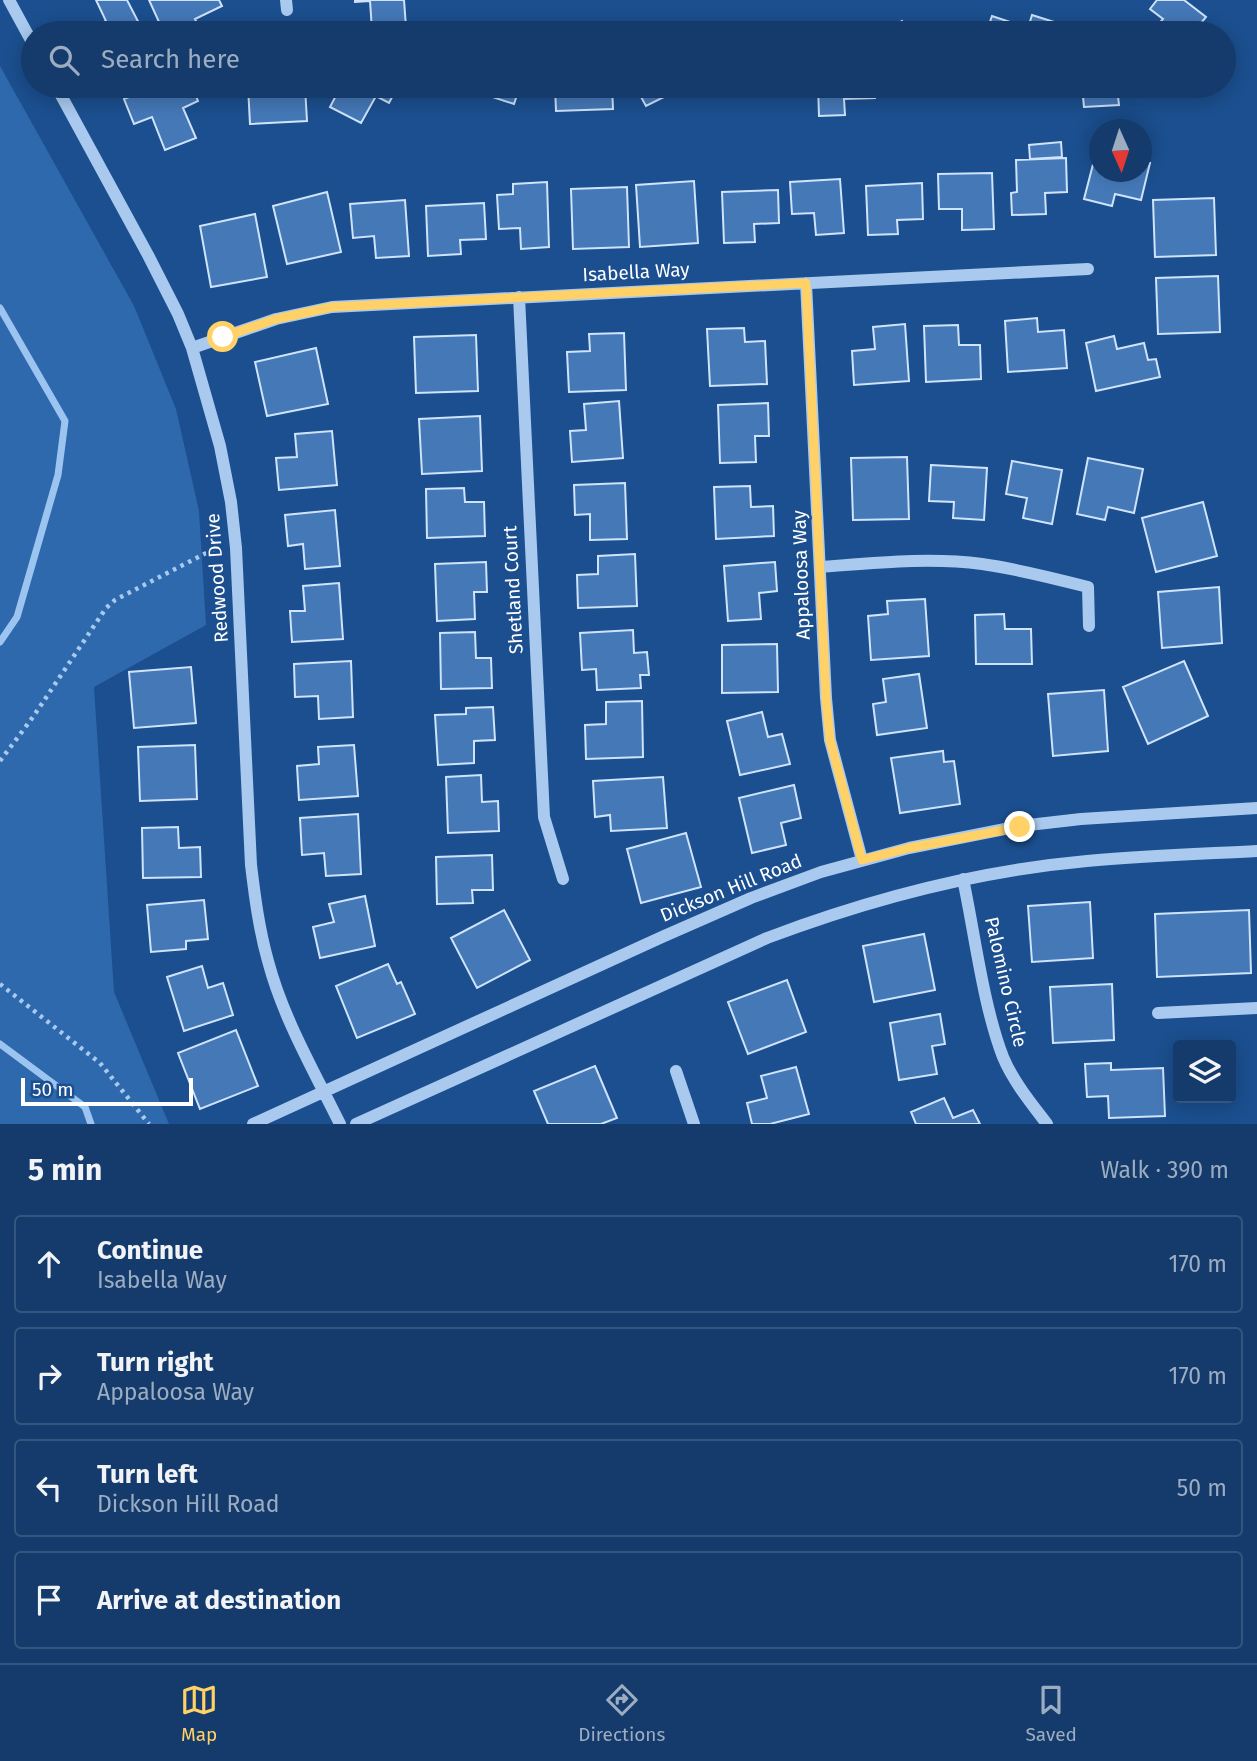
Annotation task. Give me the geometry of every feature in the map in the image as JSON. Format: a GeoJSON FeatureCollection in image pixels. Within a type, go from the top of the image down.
{"type":"FeatureCollection","features":[{"type":"Feature","properties":{"kind":"street"},"geometry":{"type":"LineString","coordinates":[[9,0],[21,22]]}},
{"type":"Feature","properties":{"kind":"street","name":"Redwood Drive"},"geometry":{"type":"LineString","coordinates":[[63,98],[178,314],[192,348],[220,446],[231,502],[236,548],[251,865],[257,915],[268,963],[286,1011],[324,1092]]}},
{"type":"Feature","properties":{"kind":"street","name":"Isabella Way"},"geometry":{"type":"LineString","coordinates":[[192,348],[276,319],[332,307],[1088,269]]}},
{"type":"Feature","properties":{"kind":"street","name":"Appaloosa Way"},"geometry":{"type":"LineString","coordinates":[[806,283],[830,740],[862,860]]}},
{"type":"Feature","properties":{"kind":"street","name":"Shetland Court"},"geometry":{"type":"LineString","coordinates":[[519,296],[544,817],[563,879]]}},
{"type":"Feature","properties":{"kind":"street"},"geometry":{"type":"LineString","coordinates":[[820,567],[929,561],[981,564],[1034,574],[1088,587],[1089,626]]}},
{"type":"Feature","properties":{"kind":"street","name":"Dickson Hill Road"},"geometry":{"type":"LineString","coordinates":[[253,1124],[751,898],[821,872],[909,848],[1020,827],[1082,819],[1257,808]]}},
{"type":"Feature","properties":{"kind":"street"},"geometry":{"type":"LineString","coordinates":[[356,1124],[767,938],[872,901],[963,879],[1085,861],[1257,851]]}},
{"type":"Feature","properties":{"kind":"street","name":"Palomino Circle"},"geometry":{"type":"LineString","coordinates":[[963,879],[997,1038],[1004,1059],[1026,1097],[1047,1124]]}},
{"type":"Feature","properties":{"kind":"street"},"geometry":{"type":"LineString","coordinates":[[1158,1013],[1257,1008]]}},
{"type":"Feature","properties":{"kind":"street"},"geometry":{"type":"LineString","coordinates":[[676,1071],[694,1124]]}},
{"type":"Feature","properties":{"kind":"street"},"geometry":{"type":"LineString","coordinates":[[324,1092],[340,1124]]}},
{"type":"Feature","properties":{"kind":"path"},"geometry":{"type":"LineString","coordinates":[[0,761],[106,608],[115,600],[210,551],[236,548]]}},
{"type":"Feature","properties":{"kind":"path"},"geometry":{"type":"LineString","coordinates":[[0,984],[100,1063],[149,1124]]}},
{"type":"Feature","properties":{"kind":"shaded area"},"geometry":{"type":"Polygon","coordinates":[[[0,66],[134,306],[176,409],[199,511],[206,625],[94,687],[114,992],[169,1124],[0,1124],[0,66]]]}},
{"type":"Feature","properties":{"kind":"building"},"geometry":{"type":"Polygon","coordinates":[[[96,0],[127,0],[138,21],[106,21],[96,0]]]}},
{"type":"Feature","properties":{"kind":"building"},"geometry":{"type":"Polygon","coordinates":[[[149,0],[219,0],[222,6],[195,19],[196,21],[159,21],[149,0]]]}},
{"type":"Feature","properties":{"kind":"building"},"geometry":{"type":"Polygon","coordinates":[[[355,0],[404,0],[406,21],[371,21],[370,1],[355,0]]]}},
{"type":"Feature","properties":{"kind":"building"},"geometry":{"type":"Polygon","coordinates":[[[1157,0],[1184,0],[1206,17],[1203,21],[1161,21],[1163,19],[1150,9],[1157,0]]]}},
{"type":"Feature","properties":{"kind":"building"},"geometry":{"type":"Polygon","coordinates":[[[1032,15],[1051,21],[1030,21],[1032,15]]]}},
{"type":"Feature","properties":{"kind":"building"},"geometry":{"type":"Polygon","coordinates":[[[992,16],[1007,21],[990,21],[992,16]]]}},
{"type":"Feature","properties":{"kind":"building"},"geometry":{"type":"Polygon","coordinates":[[[197,98],[198,101],[183,108],[196,138],[165,150],[152,117],[134,124],[124,99],[197,98]]]}},
{"type":"Feature","properties":{"kind":"building"},"geometry":{"type":"Polygon","coordinates":[[[249,98],[306,98],[307,121],[250,124],[249,98]]]}},
{"type":"Feature","properties":{"kind":"building"},"geometry":{"type":"Polygon","coordinates":[[[335,98],[375,98],[361,123],[330,107],[335,98]]]}},
{"type":"Feature","properties":{"kind":"building"},"geometry":{"type":"Polygon","coordinates":[[[496,98],[516,98],[514,104],[496,98]]]}},
{"type":"Feature","properties":{"kind":"building"},"geometry":{"type":"Polygon","coordinates":[[[555,98],[613,98],[613,109],[556,111],[555,98]]]}},
{"type":"Feature","properties":{"kind":"building"},"geometry":{"type":"Polygon","coordinates":[[[642,98],[662,98],[646,106],[642,98]]]}},
{"type":"Feature","properties":{"kind":"building"},"geometry":{"type":"Polygon","coordinates":[[[818,98],[875,98],[844,99],[845,115],[819,116],[818,98]]]}},
{"type":"Feature","properties":{"kind":"building"},"geometry":{"type":"Polygon","coordinates":[[[1083,98],[1118,98],[1119,105],[1084,107],[1083,98]]]}},
{"type":"Feature","properties":{"kind":"building"},"geometry":{"type":"Polygon","coordinates":[[[1061,142],[1062,157],[1030,159],[1029,145],[1061,142]]]}},
{"type":"Feature","properties":{"kind":"building"},"geometry":{"type":"Polygon","coordinates":[[[1066,158],[1067,192],[1045,193],[1046,214],[1012,215],[1011,193],[1017,192],[1016,160],[1066,158]]]}},
{"type":"Feature","properties":{"kind":"building"},"geometry":{"type":"Polygon","coordinates":[[[992,173],[994,229],[962,230],[962,209],[939,209],[938,174],[992,173]]]}},
{"type":"Feature","properties":{"kind":"building"},"geometry":{"type":"Polygon","coordinates":[[[840,179],[844,233],[816,235],[814,213],[792,214],[790,182],[840,179]]]}},
{"type":"Feature","properties":{"kind":"building"},"geometry":{"type":"Polygon","coordinates":[[[1089,180],[1089,182],[1145,182],[1141,200],[1115,194],[1112,206],[1084,199],[1089,180]]]}},
{"type":"Feature","properties":{"kind":"building"},"geometry":{"type":"Polygon","coordinates":[[[694,181],[698,243],[640,247],[636,185],[694,181]]]}},
{"type":"Feature","properties":{"kind":"building"},"geometry":{"type":"Polygon","coordinates":[[[547,182],[549,247],[521,249],[520,228],[499,229],[497,195],[513,194],[513,184],[547,182]]]}},
{"type":"Feature","properties":{"kind":"building"},"geometry":{"type":"Polygon","coordinates":[[[922,183],[923,219],[897,220],[898,234],[868,235],[866,186],[922,183]]]}},
{"type":"Feature","properties":{"kind":"building"},"geometry":{"type":"Polygon","coordinates":[[[627,187],[629,247],[573,249],[571,189],[627,187]]]}},
{"type":"Feature","properties":{"kind":"building"},"geometry":{"type":"Polygon","coordinates":[[[778,190],[779,223],[754,224],[755,242],[724,243],[722,192],[778,190]]]}},
{"type":"Feature","properties":{"kind":"building"},"geometry":{"type":"Polygon","coordinates":[[[327,192],[341,252],[287,264],[273,206],[327,192]]]}},
{"type":"Feature","properties":{"kind":"building"},"geometry":{"type":"Polygon","coordinates":[[[1214,198],[1216,255],[1155,257],[1153,200],[1214,198]]]}},
{"type":"Feature","properties":{"kind":"building"},"geometry":{"type":"Polygon","coordinates":[[[405,200],[409,256],[376,258],[374,236],[353,238],[350,204],[405,200]]]}},
{"type":"Feature","properties":{"kind":"building"},"geometry":{"type":"Polygon","coordinates":[[[484,203],[486,239],[460,240],[461,254],[428,256],[426,206],[484,203]]]}},
{"type":"Feature","properties":{"kind":"building"},"geometry":{"type":"Polygon","coordinates":[[[255,214],[267,277],[211,287],[200,226],[255,214]]]}},
{"type":"Feature","properties":{"kind":"building"},"geometry":{"type":"Polygon","coordinates":[[[1218,276],[1220,332],[1158,334],[1156,278],[1218,276]]]}},
{"type":"Feature","properties":{"kind":"building"},"geometry":{"type":"Polygon","coordinates":[[[1037,318],[1038,332],[1064,330],[1067,368],[1008,372],[1005,321],[1037,318]]]}},
{"type":"Feature","properties":{"kind":"building"},"geometry":{"type":"Polygon","coordinates":[[[905,324],[909,381],[854,385],[852,351],[875,349],[873,327],[905,324]]]}},
{"type":"Feature","properties":{"kind":"building"},"geometry":{"type":"Polygon","coordinates":[[[958,325],[959,345],[980,345],[981,379],[926,382],[924,326],[958,325]]]}},
{"type":"Feature","properties":{"kind":"building"},"geometry":{"type":"Polygon","coordinates":[[[744,328],[745,342],[765,341],[767,384],[710,386],[707,329],[744,328]]]}},
{"type":"Feature","properties":{"kind":"building"},"geometry":{"type":"Polygon","coordinates":[[[624,333],[626,390],[569,392],[567,352],[590,351],[589,334],[624,333]]]}},
{"type":"Feature","properties":{"kind":"building"},"geometry":{"type":"Polygon","coordinates":[[[476,335],[478,391],[416,393],[414,337],[476,335]]]}},
{"type":"Feature","properties":{"kind":"building"},"geometry":{"type":"Polygon","coordinates":[[[1114,336],[1117,349],[1144,343],[1148,360],[1156,359],[1160,377],[1096,391],[1086,343],[1114,336]]]}},
{"type":"Feature","properties":{"kind":"building"},"geometry":{"type":"Polygon","coordinates":[[[316,348],[328,404],[267,416],[255,362],[316,348]]]}},
{"type":"Feature","properties":{"kind":"building"},"geometry":{"type":"Polygon","coordinates":[[[619,401],[623,458],[572,462],[570,431],[586,430],[584,404],[619,401]]]}},
{"type":"Feature","properties":{"kind":"building"},"geometry":{"type":"Polygon","coordinates":[[[768,403],[769,436],[755,436],[756,462],[720,463],[718,405],[768,403]]]}},
{"type":"Feature","properties":{"kind":"building"},"geometry":{"type":"Polygon","coordinates":[[[480,416],[482,471],[422,474],[419,419],[480,416]]]}},
{"type":"Feature","properties":{"kind":"building"},"geometry":{"type":"Polygon","coordinates":[[[332,431],[337,485],[279,490],[276,458],[297,457],[295,434],[332,431]]]}},
{"type":"Feature","properties":{"kind":"building"},"geometry":{"type":"Polygon","coordinates":[[[907,457],[909,519],[853,520],[851,458],[907,457]]]}},
{"type":"Feature","properties":{"kind":"building"},"geometry":{"type":"Polygon","coordinates":[[[1088,458],[1143,469],[1134,513],[1108,507],[1105,520],[1077,514],[1088,458]]]}},
{"type":"Feature","properties":{"kind":"building"},"geometry":{"type":"Polygon","coordinates":[[[1012,461],[1062,470],[1052,524],[1023,518],[1027,498],[1006,494],[1012,461]]]}},
{"type":"Feature","properties":{"kind":"building"},"geometry":{"type":"Polygon","coordinates":[[[931,465],[987,468],[984,520],[953,518],[954,502],[929,501],[931,465]]]}},
{"type":"Feature","properties":{"kind":"building"},"geometry":{"type":"Polygon","coordinates":[[[625,483],[627,539],[590,540],[590,514],[575,515],[574,485],[625,483]]]}},
{"type":"Feature","properties":{"kind":"building"},"geometry":{"type":"Polygon","coordinates":[[[750,486],[751,507],[773,506],[774,536],[716,539],[714,487],[750,486]]]}},
{"type":"Feature","properties":{"kind":"building"},"geometry":{"type":"Polygon","coordinates":[[[464,488],[465,502],[484,502],[485,536],[427,538],[426,489],[464,488]]]}},
{"type":"Feature","properties":{"kind":"building"},"geometry":{"type":"Polygon","coordinates":[[[1203,502],[1217,556],[1156,572],[1142,518],[1203,502]]]}},
{"type":"Feature","properties":{"kind":"building"},"geometry":{"type":"Polygon","coordinates":[[[335,510],[340,566],[305,569],[303,544],[288,546],[285,515],[335,510]]]}},
{"type":"Feature","properties":{"kind":"building"},"geometry":{"type":"Polygon","coordinates":[[[635,554],[637,606],[578,608],[577,575],[598,574],[598,556],[635,554]]]}},
{"type":"Feature","properties":{"kind":"building"},"geometry":{"type":"Polygon","coordinates":[[[486,562],[487,592],[474,592],[475,619],[437,621],[435,564],[486,562]]]}},
{"type":"Feature","properties":{"kind":"building"},"geometry":{"type":"Polygon","coordinates":[[[775,562],[777,591],[759,593],[761,619],[728,621],[724,566],[775,562]]]}},
{"type":"Feature","properties":{"kind":"building"},"geometry":{"type":"Polygon","coordinates":[[[339,583],[343,639],[292,642],[290,611],[305,611],[303,586],[339,583]]]}},
{"type":"Feature","properties":{"kind":"building"},"geometry":{"type":"Polygon","coordinates":[[[1219,587],[1222,643],[1162,648],[1158,592],[1219,587]]]}},
{"type":"Feature","properties":{"kind":"building"},"geometry":{"type":"Polygon","coordinates":[[[925,599],[929,656],[871,660],[868,616],[888,614],[887,601],[925,599]]]}},
{"type":"Feature","properties":{"kind":"building"},"geometry":{"type":"Polygon","coordinates":[[[1004,614],[1005,629],[1031,629],[1032,664],[976,664],[975,615],[1004,614]]]}},
{"type":"Feature","properties":{"kind":"building"},"geometry":{"type":"Polygon","coordinates":[[[633,630],[634,653],[647,652],[649,675],[640,675],[641,688],[597,690],[596,669],[582,670],[580,633],[633,630]]]}},
{"type":"Feature","properties":{"kind":"building"},"geometry":{"type":"Polygon","coordinates":[[[475,632],[476,658],[491,658],[492,688],[441,689],[440,633],[475,632]]]}},
{"type":"Feature","properties":{"kind":"building"},"geometry":{"type":"Polygon","coordinates":[[[777,644],[778,692],[722,693],[722,645],[777,644]]]}},
{"type":"Feature","properties":{"kind":"building"},"geometry":{"type":"Polygon","coordinates":[[[351,661],[353,717],[319,719],[318,696],[295,697],[294,664],[351,661]]]}},
{"type":"Feature","properties":{"kind":"building"},"geometry":{"type":"Polygon","coordinates":[[[1184,661],[1208,716],[1148,744],[1123,687],[1184,661]]]}},
{"type":"Feature","properties":{"kind":"building"},"geometry":{"type":"Polygon","coordinates":[[[191,667],[196,723],[134,728],[129,672],[191,667]]]}},
{"type":"Feature","properties":{"kind":"building"},"geometry":{"type":"Polygon","coordinates":[[[919,674],[927,728],[877,735],[873,704],[886,702],[883,679],[919,674]]]}},
{"type":"Feature","properties":{"kind":"building"},"geometry":{"type":"Polygon","coordinates":[[[1104,690],[1108,751],[1053,756],[1048,694],[1104,690]]]}},
{"type":"Feature","properties":{"kind":"building"},"geometry":{"type":"Polygon","coordinates":[[[642,701],[643,757],[586,759],[585,725],[606,724],[606,702],[642,701]]]}},
{"type":"Feature","properties":{"kind":"building"},"geometry":{"type":"Polygon","coordinates":[[[493,707],[495,740],[474,741],[474,763],[438,765],[435,715],[466,714],[466,708],[493,707]]]}},
{"type":"Feature","properties":{"kind":"building"},"geometry":{"type":"Polygon","coordinates":[[[762,712],[768,737],[782,734],[790,764],[740,775],[727,721],[762,712]]]}},
{"type":"Feature","properties":{"kind":"building"},"geometry":{"type":"Polygon","coordinates":[[[195,745],[197,799],[140,801],[138,747],[195,745]]]}},
{"type":"Feature","properties":{"kind":"building"},"geometry":{"type":"Polygon","coordinates":[[[354,745],[358,796],[299,800],[297,766],[319,764],[318,747],[354,745]]]}},
{"type":"Feature","properties":{"kind":"building"},"geometry":{"type":"Polygon","coordinates":[[[943,751],[944,762],[954,761],[960,804],[900,813],[891,758],[943,751]]]}},
{"type":"Feature","properties":{"kind":"building"},"geometry":{"type":"Polygon","coordinates":[[[481,775],[482,802],[498,801],[499,831],[448,833],[446,777],[481,775]]]}},
{"type":"Feature","properties":{"kind":"building"},"geometry":{"type":"Polygon","coordinates":[[[663,777],[667,828],[611,831],[610,815],[595,817],[593,781],[663,777]]]}},
{"type":"Feature","properties":{"kind":"building"},"geometry":{"type":"Polygon","coordinates":[[[794,785],[801,818],[781,823],[786,845],[752,853],[739,798],[794,785]]]}},
{"type":"Feature","properties":{"kind":"building"},"geometry":{"type":"Polygon","coordinates":[[[358,814],[361,874],[326,876],[324,853],[302,855],[300,818],[358,814]]]}},
{"type":"Feature","properties":{"kind":"building"},"geometry":{"type":"Polygon","coordinates":[[[178,827],[179,848],[200,847],[201,877],[143,878],[142,828],[178,827]]]}},
{"type":"Feature","properties":{"kind":"building"},"geometry":{"type":"Polygon","coordinates":[[[686,833],[701,887],[641,903],[627,849],[686,833]]]}},
{"type":"Feature","properties":{"kind":"building"},"geometry":{"type":"Polygon","coordinates":[[[492,855],[493,890],[472,890],[473,903],[437,904],[436,857],[492,855]]]}},
{"type":"Feature","properties":{"kind":"building"},"geometry":{"type":"Polygon","coordinates":[[[365,896],[375,946],[320,958],[313,927],[334,922],[329,904],[365,896]]]}},
{"type":"Feature","properties":{"kind":"building"},"geometry":{"type":"Polygon","coordinates":[[[204,900],[208,939],[186,941],[186,949],[151,952],[147,905],[204,900]]]}},
{"type":"Feature","properties":{"kind":"building"},"geometry":{"type":"Polygon","coordinates":[[[1090,902],[1093,958],[1032,962],[1028,906],[1090,902]]]}},
{"type":"Feature","properties":{"kind":"building"},"geometry":{"type":"Polygon","coordinates":[[[504,910],[530,960],[477,988],[451,938],[504,910]]]}},
{"type":"Feature","properties":{"kind":"building"},"geometry":{"type":"Polygon","coordinates":[[[1249,910],[1251,973],[1157,977],[1155,914],[1249,910]]]}},
{"type":"Feature","properties":{"kind":"building"},"geometry":{"type":"Polygon","coordinates":[[[924,934],[935,990],[874,1002],[863,946],[924,934]]]}},
{"type":"Feature","properties":{"kind":"building"},"geometry":{"type":"Polygon","coordinates":[[[388,964],[397,984],[401,982],[415,1014],[357,1038],[336,986],[388,964]]]}},
{"type":"Feature","properties":{"kind":"building"},"geometry":{"type":"Polygon","coordinates":[[[202,966],[208,988],[223,983],[233,1015],[184,1031],[167,977],[202,966]]]}},
{"type":"Feature","properties":{"kind":"building"},"geometry":{"type":"Polygon","coordinates":[[[787,980],[806,1032],[748,1054],[728,1002],[787,980]]]}},
{"type":"Feature","properties":{"kind":"building"},"geometry":{"type":"Polygon","coordinates":[[[1112,984],[1114,1040],[1053,1043],[1050,987],[1112,984]]]}},
{"type":"Feature","properties":{"kind":"building"},"geometry":{"type":"Polygon","coordinates":[[[940,1014],[945,1044],[932,1046],[937,1074],[899,1080],[890,1023],[940,1014]]]}},
{"type":"Feature","properties":{"kind":"building"},"geometry":{"type":"Polygon","coordinates":[[[236,1030],[258,1086],[200,1109],[178,1053],[236,1030]]]}},
{"type":"Feature","properties":{"kind":"building"},"geometry":{"type":"Polygon","coordinates":[[[1111,1063],[1111,1070],[1163,1068],[1165,1116],[1109,1118],[1108,1096],[1087,1097],[1085,1064],[1111,1063]]]}},
{"type":"Feature","properties":{"kind":"building"},"geometry":{"type":"Polygon","coordinates":[[[595,1066],[617,1118],[601,1124],[548,1124],[534,1091],[595,1066]]]}},
{"type":"Feature","properties":{"kind":"building"},"geometry":{"type":"Polygon","coordinates":[[[796,1067],[809,1114],[770,1124],[752,1124],[747,1103],[767,1098],[761,1076],[796,1067]]]}},
{"type":"Feature","properties":{"kind":"building"},"geometry":{"type":"Polygon","coordinates":[[[944,1098],[953,1118],[973,1110],[980,1124],[916,1124],[911,1112],[944,1098]]]}},
{"type":"Feature","properties":{"kind":"waterway"},"geometry":{"type":"LineString","coordinates":[[0,308],[65,421],[58,475],[17,617],[0,642]]}},
{"type":"Feature","properties":{"kind":"waterway"},"geometry":{"type":"LineString","coordinates":[[0,1044],[85,1107],[91,1124]]}},
{"type":"Feature","properties":{"kind":"route"},"geometry":{"type":"LineString","coordinates":[[223,337],[276,319],[332,307],[375,303],[806,283],[830,740],[862,860],[909,848],[1020,827]]}}]}
